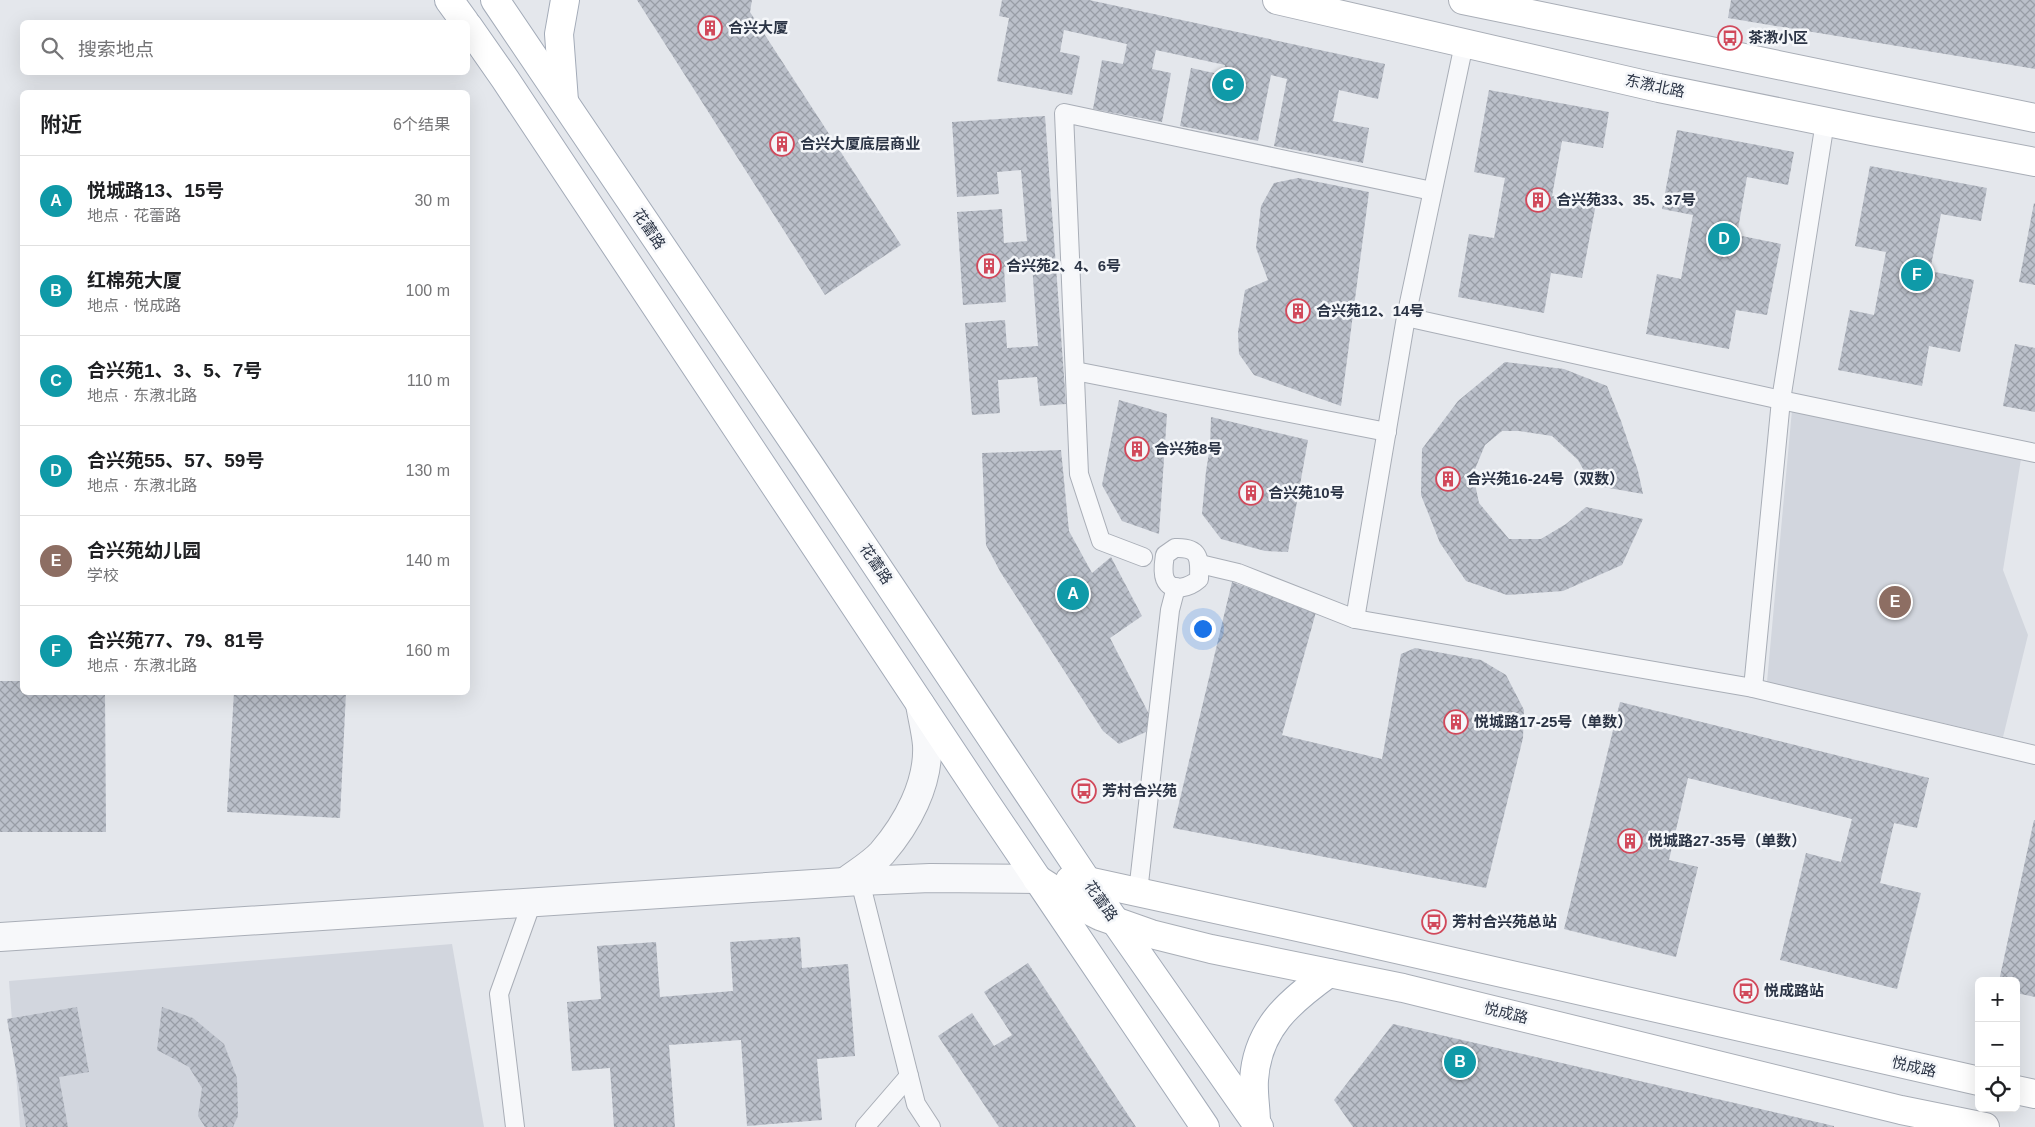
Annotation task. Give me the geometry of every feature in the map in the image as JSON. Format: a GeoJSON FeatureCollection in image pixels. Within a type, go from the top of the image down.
{"type":"FeatureCollection","features":[{"type":"Feature","properties":{"kind":"main road"},"geometry":{"type":"LineString","coordinates":[[449,0],[464,20]]}},
{"type":"Feature","properties":{"kind":"main road","name":"花蕾路"},"geometry":{"type":"LineString","coordinates":[[494,0],[797,446],[1115,921],[1258,1125]]}},
{"type":"Feature","properties":{"kind":"main road"},"geometry":{"type":"LineString","coordinates":[[564,103],[559,34],[565,0]]}},
{"type":"Feature","properties":{"kind":"main road","name":"东漖北路"},"geometry":{"type":"LineString","coordinates":[[1277,0],[1659,88],[2035,162]]}},
{"type":"Feature","properties":{"kind":"main road"},"geometry":{"type":"LineString","coordinates":[[1463,0],[2035,118]]}},
{"type":"Feature","properties":{"kind":"main road"},"geometry":{"type":"LineString","coordinates":[[470,29],[1037,879],[1206,1127]]}},
{"type":"Feature","properties":{"kind":"main road","name":"悦成路"},"geometry":{"type":"LineString","coordinates":[[1037,879],[1088,881],[1340,936],[1975,1080]]}},
{"type":"Feature","properties":{"kind":"main road","name":"悦成路"},"geometry":{"type":"LineString","coordinates":[[1037,879],[1076,904],[1151,934],[1211,949],[1403,988],[1901,1110],[1985,1127]]}},
{"type":"Feature","properties":{"kind":"main road"},"geometry":{"type":"LineString","coordinates":[[1258,1125],[1254,1080],[1260,1049],[1272,1023],[1301,993],[1329,973]]}},
{"type":"Feature","properties":{"kind":"main road"},"geometry":{"type":"LineString","coordinates":[[2020,1091],[2035,1094]]}},
{"type":"Feature","properties":{"kind":"street"},"geometry":{"type":"LineString","coordinates":[[853,881],[881,854],[914,806],[923,779],[927,746],[920,704]]}},
{"type":"Feature","properties":{"kind":"street"},"geometry":{"type":"LineString","coordinates":[[0,937],[853,881],[930,878],[1037,879]]}},
{"type":"Feature","properties":{"kind":"lane"},"geometry":{"type":"LineString","coordinates":[[1355,619],[1406,317],[1464,44]]}},
{"type":"Feature","properties":{"kind":"lane"},"geometry":{"type":"LineString","coordinates":[[1164,563],[1141,557],[1101,541],[1080,474],[1064,113],[1432,191]]}},
{"type":"Feature","properties":{"kind":"lane"},"geometry":{"type":"LineString","coordinates":[[1753,688],[1781,400],[1825,122]]}},
{"type":"Feature","properties":{"kind":"lane"},"geometry":{"type":"LineString","coordinates":[[1406,317],[1781,400],[2035,453]]}},
{"type":"Feature","properties":{"kind":"lane"},"geometry":{"type":"LineString","coordinates":[[1075,371],[1387,432]]}},
{"type":"Feature","properties":{"kind":"lane"},"geometry":{"type":"LineString","coordinates":[[1175,548],[1188,548],[1195,553],[1200,564],[1199,579],[1192,585],[1184,588],[1176,587],[1169,584],[1165,579],[1165,555],[1175,548]]}},
{"type":"Feature","properties":{"kind":"lane"},"geometry":{"type":"LineString","coordinates":[[1200,564],[1238,573],[1355,619],[1753,688],[2035,755]]}},
{"type":"Feature","properties":{"kind":"lane"},"geometry":{"type":"LineString","coordinates":[[1138,892],[1170,610],[1176,587]]}},
{"type":"Feature","properties":{"kind":"lane"},"geometry":{"type":"LineString","coordinates":[[853,881],[916,1104],[931,1127]]}},
{"type":"Feature","properties":{"kind":"lane"},"geometry":{"type":"LineString","coordinates":[[515,1127],[499,994],[532,902]]}},
{"type":"Feature","properties":{"kind":"lane"},"geometry":{"type":"LineString","coordinates":[[865,1127],[909,1076]]}},
{"type":"Feature","properties":{"kind":"shaded area"},"geometry":{"type":"Polygon","coordinates":[[[1792,410],[2021,459],[2003,570],[2028,635],[2003,737],[1767,682],[1792,410]]]}},
{"type":"Feature","properties":{"kind":"shaded area"},"geometry":{"type":"Polygon","coordinates":[[[452,944],[484,1127],[20,1127],[9,981],[452,944]]]}},
{"type":"Feature","properties":{"kind":"building","name":"合兴大厦底层商业"},"geometry":{"type":"Polygon","coordinates":[[[637,0],[752,0],[750,12],[901,245],[825,295],[637,0]]]}},
{"type":"Feature","properties":{"kind":"building"},"geometry":{"type":"Polygon","coordinates":[[[1002,0],[1089,0],[1385,64],[1378,99],[1339,90],[1333,121],[1369,128],[1363,163],[1274,146],[1287,79],[1271,75],[1258,141],[1180,126],[1191,68],[1223,75],[1225,65],[1156,50],[1152,69],[1171,73],[1162,122],[1093,109],[1102,60],[1123,64],[1127,44],[1064,30],[1060,52],[1080,56],[1072,95],[997,81],[1009,18],[999,16],[1002,0]]]}},
{"type":"Feature","properties":{"kind":"building"},"geometry":{"type":"Polygon","coordinates":[[[1731,0],[2035,0],[2035,69],[1728,18],[1731,0]]]}},
{"type":"Feature","properties":{"kind":"building","name":"合兴苑33、35、37号"},"geometry":{"type":"Polygon","coordinates":[[[1489,90],[1609,112],[1603,148],[1562,141],[1552,196],[1596,204],[1582,278],[1551,273],[1544,313],[1458,297],[1469,234],[1494,238],[1505,178],[1474,172],[1489,90]]]}},
{"type":"Feature","properties":{"kind":"building","name":"合兴苑2、4、6号"},"geometry":{"type":"Polygon","coordinates":[[[1045,116],[1066,404],[1040,406],[1037,377],[998,380],[1000,413],[972,415],[965,323],[1005,320],[1007,348],[1038,346],[1032,265],[1004,267],[1006,302],[963,305],[957,212],[1002,209],[1004,243],[1027,241],[1021,170],[997,172],[999,194],[957,197],[952,122],[1045,116]]]}},
{"type":"Feature","properties":{"kind":"building"},"geometry":{"type":"Polygon","coordinates":[[[1677,130],[1794,152],[1788,185],[1747,177],[1737,235],[1781,244],[1767,315],[1736,310],[1729,349],[1646,334],[1657,274],[1681,279],[1693,215],[1662,209],[1677,130]]]}},
{"type":"Feature","properties":{"kind":"building"},"geometry":{"type":"Polygon","coordinates":[[[1870,166],[1987,188],[1981,221],[1941,214],[1930,271],[1974,280],[1960,352],[1929,346],[1922,386],[1838,370],[1850,310],[1874,315],[1886,252],[1855,246],[1870,166]]]}},
{"type":"Feature","properties":{"kind":"building","name":"合兴苑12、14号"},"geometry":{"type":"Polygon","coordinates":[[[1298,178],[1369,192],[1341,406],[1254,375],[1239,354],[1238,332],[1245,290],[1268,280],[1256,248],[1261,206],[1274,183],[1298,178]]]}},
{"type":"Feature","properties":{"kind":"building"},"geometry":{"type":"Polygon","coordinates":[[[2035,204],[2035,285],[2019,282],[2035,204]]]}},
{"type":"Feature","properties":{"kind":"building"},"geometry":{"type":"Polygon","coordinates":[[[2015,344],[2035,348],[2035,412],[2003,406],[2015,344]]]}},
{"type":"Feature","properties":{"kind":"building","name":"合兴苑16-24号（双数）"},"geometry":{"type":"Polygon","coordinates":[[[1505,362],[1564,369],[1607,386],[1638,471],[1643,494],[1592,485],[1578,460],[1552,436],[1519,431],[1502,431],[1485,445],[1473,474],[1479,503],[1509,539],[1541,539],[1566,524],[1586,507],[1643,519],[1622,565],[1563,591],[1507,595],[1466,581],[1440,543],[1421,495],[1422,449],[1458,401],[1505,362]]]}},
{"type":"Feature","properties":{"kind":"building","name":"合兴苑8号"},"geometry":{"type":"Polygon","coordinates":[[[1119,400],[1167,414],[1159,534],[1122,521],[1102,485],[1119,400]]]}},
{"type":"Feature","properties":{"kind":"building","name":"合兴苑10号"},"geometry":{"type":"Polygon","coordinates":[[[1211,417],[1308,440],[1288,552],[1265,551],[1221,539],[1202,514],[1210,447],[1211,417]]]}},
{"type":"Feature","properties":{"kind":"building"},"geometry":{"type":"Polygon","coordinates":[[[1061,450],[1069,531],[1092,573],[1111,557],[1142,616],[1110,638],[1150,716],[1146,732],[1119,744],[1103,731],[1001,573],[986,545],[982,453],[1061,450]]]}},
{"type":"Feature","properties":{"kind":"building","name":"悦城路17-25号（单数）"},"geometry":{"type":"Polygon","coordinates":[[[1232,582],[1316,612],[1282,735],[1382,759],[1401,654],[1415,648],[1481,660],[1506,675],[1524,710],[1523,738],[1486,888],[1173,828],[1232,582]]]}},
{"type":"Feature","properties":{"kind":"building"},"geometry":{"type":"Polygon","coordinates":[[[0,681],[20,681],[20,695],[105,695],[106,832],[0,832],[0,681]]]}},
{"type":"Feature","properties":{"kind":"building"},"geometry":{"type":"Polygon","coordinates":[[[234,695],[346,695],[340,818],[227,812],[234,695]]]}},
{"type":"Feature","properties":{"kind":"building","name":"悦城路27-35号（单数）"},"geometry":{"type":"Polygon","coordinates":[[[1620,702],[1929,778],[1917,828],[1894,823],[1880,883],[1921,893],[1897,989],[1780,960],[1806,853],[1841,862],[1852,819],[1688,778],[1669,860],[1698,867],[1676,957],[1564,929],[1620,702]]]}},
{"type":"Feature","properties":{"kind":"building"},"geometry":{"type":"Polygon","coordinates":[[[2035,820],[2035,997],[2020,994],[2020,977],[2000,977],[2035,820]]]}},
{"type":"Feature","properties":{"kind":"building"},"geometry":{"type":"Polygon","coordinates":[[[800,937],[802,968],[848,964],[855,1056],[817,1059],[822,1120],[747,1126],[741,1040],[669,1045],[675,1127],[614,1127],[610,1068],[572,1071],[567,1002],[601,999],[597,946],[656,942],[660,997],[733,991],[730,942],[800,937]]]}},
{"type":"Feature","properties":{"kind":"building"},"geometry":{"type":"Polygon","coordinates":[[[1028,963],[1136,1127],[999,1127],[938,1036],[972,1013],[994,1046],[1012,1035],[984,992],[1028,963]]]}},
{"type":"Feature","properties":{"kind":"building"},"geometry":{"type":"Polygon","coordinates":[[[77,1007],[89,1072],[59,1077],[68,1127],[26,1127],[7,1019],[77,1007]]]}},
{"type":"Feature","properties":{"kind":"building"},"geometry":{"type":"Polygon","coordinates":[[[162,1007],[193,1018],[224,1044],[237,1078],[238,1116],[233,1127],[205,1127],[198,1116],[202,1088],[189,1067],[157,1050],[162,1007]]]}},
{"type":"Feature","properties":{"kind":"building"},"geometry":{"type":"Polygon","coordinates":[[[1393,1024],[1834,1127],[1353,1127],[1334,1100],[1393,1024]]]}},
{"type":"Feature","properties":{"kind":"place","name":"合兴大厦"},"geometry":{"type":"Point","coordinates":[710,28]}},
{"type":"Feature","properties":{"kind":"place","name":"茶漖小区"},"geometry":{"type":"Point","coordinates":[1730,38]}},
{"type":"Feature","properties":{"kind":"place","name":"合兴苑1、3、5、7号"},"geometry":{"type":"Point","coordinates":[1228,85]}},
{"type":"Feature","properties":{"kind":"place","name":"合兴大厦底层商业"},"geometry":{"type":"Point","coordinates":[782,144]}},
{"type":"Feature","properties":{"kind":"place","name":"合兴苑33、35、37号"},"geometry":{"type":"Point","coordinates":[1538,200]}},
{"type":"Feature","properties":{"kind":"place","name":"合兴苑55、57、59号"},"geometry":{"type":"Point","coordinates":[1724,239]}},
{"type":"Feature","properties":{"kind":"place","name":"合兴苑2、4、6号"},"geometry":{"type":"Point","coordinates":[989,266]}},
{"type":"Feature","properties":{"kind":"place","name":"合兴苑77、79、81号"},"geometry":{"type":"Point","coordinates":[1917,275]}},
{"type":"Feature","properties":{"kind":"place","name":"合兴苑12、14号"},"geometry":{"type":"Point","coordinates":[1298,311]}},
{"type":"Feature","properties":{"kind":"place","name":"合兴苑8号"},"geometry":{"type":"Point","coordinates":[1137,449]}},
{"type":"Feature","properties":{"kind":"place","name":"合兴苑16-24号（双数）"},"geometry":{"type":"Point","coordinates":[1448,479]}},
{"type":"Feature","properties":{"kind":"place","name":"合兴苑10号"},"geometry":{"type":"Point","coordinates":[1251,493]}},
{"type":"Feature","properties":{"kind":"place","name":"悦城路13、15号"},"geometry":{"type":"Point","coordinates":[1073,594]}},
{"type":"Feature","properties":{"kind":"place","name":"合兴苑幼儿园"},"geometry":{"type":"Point","coordinates":[1895,602]}},
{"type":"Feature","properties":{"kind":"place","name":"悦城路17-25号（单数）"},"geometry":{"type":"Point","coordinates":[1456,722]}},
{"type":"Feature","properties":{"kind":"place","name":"芳村合兴苑"},"geometry":{"type":"Point","coordinates":[1084,791]}},
{"type":"Feature","properties":{"kind":"place","name":"悦城路27-35号（单数）"},"geometry":{"type":"Point","coordinates":[1630,841]}},
{"type":"Feature","properties":{"kind":"place","name":"芳村合兴苑总站"},"geometry":{"type":"Point","coordinates":[1434,922]}},
{"type":"Feature","properties":{"kind":"place","name":"悦成路站"},"geometry":{"type":"Point","coordinates":[1746,991]}},
{"type":"Feature","properties":{"kind":"place","name":"红棉苑大厦"},"geometry":{"type":"Point","coordinates":[1460,1062]}}]}
